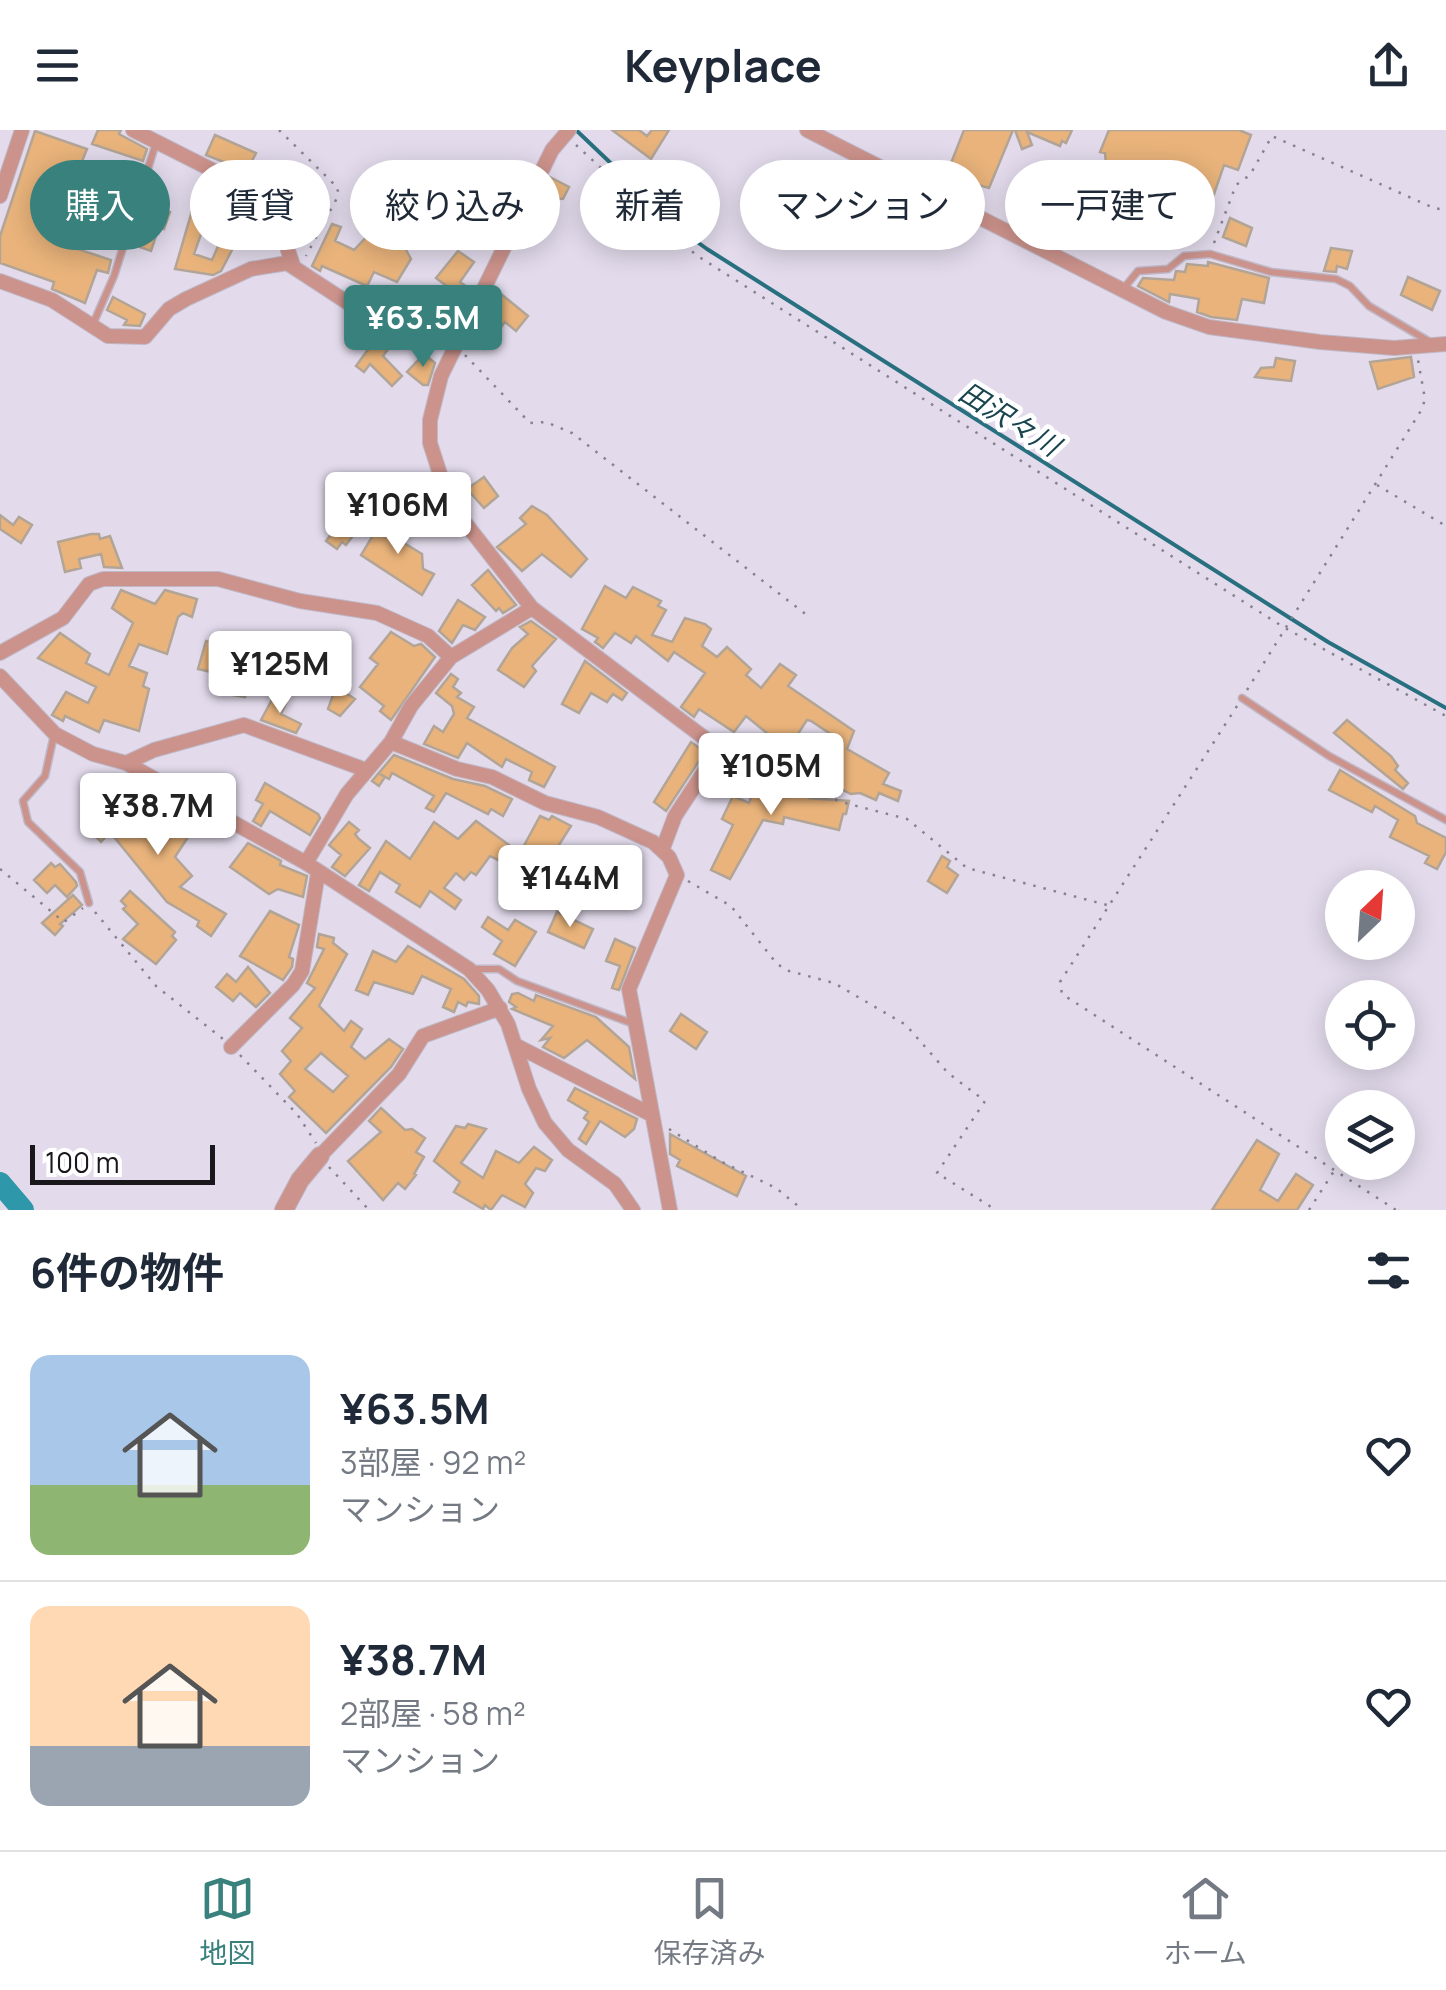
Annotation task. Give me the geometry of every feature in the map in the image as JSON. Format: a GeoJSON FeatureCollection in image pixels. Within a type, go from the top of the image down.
{"type":"FeatureCollection","features":[{"type":"Feature","properties":{"kind":"street"},"geometry":{"type":"LineString","coordinates":[[0,196],[22,130]]}},
{"type":"Feature","properties":{"kind":"street"},"geometry":{"type":"LineString","coordinates":[[133,130],[264,196],[273,206],[296,266],[340,302],[364,314],[456,341]]}},
{"type":"Feature","properties":{"kind":"street"},"geometry":{"type":"LineString","coordinates":[[808,130],[1166,312],[1209,327],[1320,342],[1416,347],[1440,344]]}},
{"type":"Feature","properties":{"kind":"street"},"geometry":{"type":"LineString","coordinates":[[567,132],[552,150],[456,341],[441,376],[430,420],[430,443],[462,519],[532,608],[719,749],[675,816],[662,848]]}},
{"type":"Feature","properties":{"kind":"street"},"geometry":{"type":"LineString","coordinates":[[0,281],[52,300],[92,326],[120,338],[145,336],[169,309],[250,269],[272,263],[296,266]]}},
{"type":"Feature","properties":{"kind":"street"},"geometry":{"type":"LineString","coordinates":[[0,653],[63,618],[89,584],[130,578],[218,579],[300,601],[377,613],[428,636],[451,657]]}},
{"type":"Feature","properties":{"kind":"street"},"geometry":{"type":"LineString","coordinates":[[232,1047],[302,971],[312,868],[347,794],[392,742],[411,706],[451,657],[532,608]]}},
{"type":"Feature","properties":{"kind":"street"},"geometry":{"type":"LineString","coordinates":[[0,676],[55,734],[93,754],[126,763],[312,868],[469,969],[500,1008],[545,1123],[568,1150],[615,1184],[633,1210]]}},
{"type":"Feature","properties":{"kind":"street"},"geometry":{"type":"LineString","coordinates":[[126,763],[154,750],[244,725],[366,770]]}},
{"type":"Feature","properties":{"kind":"street"},"geometry":{"type":"LineString","coordinates":[[392,742],[456,769],[492,777],[545,803],[598,817],[662,848],[677,875],[630,989],[670,1210]]}},
{"type":"Feature","properties":{"kind":"street"},"geometry":{"type":"LineString","coordinates":[[284,1210],[300,1180],[399,1074],[423,1036],[500,1008]]}},
{"type":"Feature","properties":{"kind":"street"},"geometry":{"type":"LineString","coordinates":[[517,1046],[652,1115]]}},
{"type":"Feature","properties":{"kind":"lane"},"geometry":{"type":"LineString","coordinates":[[92,326],[114,276],[157,142]]}},
{"type":"Feature","properties":{"kind":"lane"},"geometry":{"type":"LineString","coordinates":[[1123,290],[1138,271],[1168,269],[1184,256],[1210,254],[1271,272],[1336,280],[1350,286],[1369,306],[1440,344]]}},
{"type":"Feature","properties":{"kind":"lane"},"geometry":{"type":"LineString","coordinates":[[1242,698],[1328,756],[1446,820]]}},
{"type":"Feature","properties":{"kind":"lane"},"geometry":{"type":"LineString","coordinates":[[55,734],[46,776],[23,801],[28,822],[80,872],[89,903]]}},
{"type":"Feature","properties":{"kind":"lane"},"geometry":{"type":"LineString","coordinates":[[469,969],[498,970],[517,982],[634,1024]]}},
{"type":"Feature","properties":{"kind":"path"},"geometry":{"type":"LineString","coordinates":[[279,130],[338,188],[337,198],[296,266]]}},
{"type":"Feature","properties":{"kind":"path"},"geometry":{"type":"LineString","coordinates":[[567,132],[696,255],[1286,626],[1446,716]]}},
{"type":"Feature","properties":{"kind":"path"},"geometry":{"type":"LineString","coordinates":[[1210,254],[1236,185],[1250,175],[1272,136],[1446,210]]}},
{"type":"Feature","properties":{"kind":"path"},"geometry":{"type":"LineString","coordinates":[[456,341],[530,423],[546,422],[572,433],[808,616]]}},
{"type":"Feature","properties":{"kind":"path"},"geometry":{"type":"LineString","coordinates":[[1325,1163],[1062,994],[1060,982],[1242,698],[1426,399],[1416,347]]}},
{"type":"Feature","properties":{"kind":"path"},"geometry":{"type":"LineString","coordinates":[[1376,484],[1446,526]]}},
{"type":"Feature","properties":{"kind":"path"},"geometry":{"type":"LineString","coordinates":[[719,749],[841,802],[907,820],[967,868],[1109,905]]}},
{"type":"Feature","properties":{"kind":"path"},"geometry":{"type":"LineString","coordinates":[[0,869],[64,922],[89,903],[156,986],[232,1047],[297,1114],[316,1142],[320,1156],[368,1210]]}},
{"type":"Feature","properties":{"kind":"path"},"geometry":{"type":"LineString","coordinates":[[677,875],[732,906],[777,964],[789,972],[850,990],[906,1025],[948,1073],[984,1101],[937,1173],[996,1210]]}},
{"type":"Feature","properties":{"kind":"path"},"geometry":{"type":"LineString","coordinates":[[652,1115],[722,1162],[776,1188],[803,1210]]}},
{"type":"Feature","properties":{"kind":"path"},"geometry":{"type":"LineString","coordinates":[[1309,1210],[1327,1180]]}},
{"type":"Feature","properties":{"kind":"path"},"geometry":{"type":"LineString","coordinates":[[1351,1180],[1396,1210]]}},
{"type":"Feature","properties":{"kind":"building"},"geometry":{"type":"Polygon","coordinates":[[[98,130],[121,130],[119,134],[147,149],[140,160],[92,144],[98,130]]]}},
{"type":"Feature","properties":{"kind":"building"},"geometry":{"type":"Polygon","coordinates":[[[612,130],[639,130],[647,136],[652,130],[669,130],[651,159],[612,130]]]}},
{"type":"Feature","properties":{"kind":"building"},"geometry":{"type":"Polygon","coordinates":[[[964,130],[1013,130],[989,188],[985,187],[985,160],[952,160],[964,130]]]}},
{"type":"Feature","properties":{"kind":"building"},"geometry":{"type":"Polygon","coordinates":[[[1015,130],[1072,130],[1060,146],[1027,132],[1032,145],[1022,149],[1015,130]]]}},
{"type":"Feature","properties":{"kind":"building"},"geometry":{"type":"Polygon","coordinates":[[[1109,130],[1239,130],[1251,135],[1238,170],[1224,165],[1215,191],[1215,160],[1106,160],[1105,153],[1100,152],[1109,130]]]}},
{"type":"Feature","properties":{"kind":"building"},"geometry":{"type":"Polygon","coordinates":[[[35,131],[87,149],[83,160],[30,160],[30,250],[80,250],[111,260],[108,273],[97,270],[85,303],[52,289],[54,282],[0,263],[0,236],[35,131]]]}},
{"type":"Feature","properties":{"kind":"building"},"geometry":{"type":"Polygon","coordinates":[[[215,135],[256,153],[252,160],[219,160],[206,155],[215,135]]]}},
{"type":"Feature","properties":{"kind":"building"},"geometry":{"type":"Polygon","coordinates":[[[560,182],[569,187],[560,199],[560,182]]]}},
{"type":"Feature","properties":{"kind":"building"},"geometry":{"type":"Polygon","coordinates":[[[190,218],[190,250],[195,250],[194,254],[212,260],[216,250],[232,250],[221,271],[213,275],[175,269],[190,218]]]}},
{"type":"Feature","properties":{"kind":"building"},"geometry":{"type":"Polygon","coordinates":[[[1230,218],[1252,228],[1246,246],[1223,237],[1230,218]]]}},
{"type":"Feature","properties":{"kind":"building"},"geometry":{"type":"Polygon","coordinates":[[[332,224],[341,227],[335,241],[350,250],[406,250],[411,259],[397,282],[374,272],[367,286],[322,266],[320,271],[312,266],[320,250],[330,250],[332,224]]]}},
{"type":"Feature","properties":{"kind":"building"},"geometry":{"type":"Polygon","coordinates":[[[1331,248],[1352,251],[1347,269],[1337,266],[1336,272],[1324,271],[1331,248]]]}},
{"type":"Feature","properties":{"kind":"building"},"geometry":{"type":"Polygon","coordinates":[[[458,251],[474,262],[460,282],[471,290],[453,327],[414,317],[418,308],[432,314],[448,287],[436,278],[458,251]]]}},
{"type":"Feature","properties":{"kind":"building"},"geometry":{"type":"Polygon","coordinates":[[[1208,262],[1269,278],[1264,303],[1242,299],[1237,320],[1211,317],[1197,312],[1199,299],[1170,294],[1169,302],[1138,286],[1143,278],[1174,280],[1176,271],[1185,272],[1187,264],[1208,266],[1208,262]]]}},
{"type":"Feature","properties":{"kind":"building"},"geometry":{"type":"Polygon","coordinates":[[[1408,277],[1440,291],[1432,310],[1401,295],[1408,277]]]}},
{"type":"Feature","properties":{"kind":"building"},"geometry":{"type":"Polygon","coordinates":[[[501,294],[528,316],[516,331],[505,322],[484,349],[471,339],[483,315],[501,294]]]}},
{"type":"Feature","properties":{"kind":"building"},"geometry":{"type":"Polygon","coordinates":[[[113,297],[145,314],[140,326],[124,325],[127,320],[107,310],[113,297]]]}},
{"type":"Feature","properties":{"kind":"building"},"geometry":{"type":"Polygon","coordinates":[[[372,327],[396,338],[383,356],[402,376],[392,386],[370,364],[364,372],[356,366],[372,344],[363,338],[372,327]]]}},
{"type":"Feature","properties":{"kind":"building"},"geometry":{"type":"Polygon","coordinates":[[[424,354],[435,363],[428,385],[407,372],[424,354]]]}},
{"type":"Feature","properties":{"kind":"building"},"geometry":{"type":"Polygon","coordinates":[[[1411,357],[1414,377],[1378,389],[1370,362],[1411,357]]]}},
{"type":"Feature","properties":{"kind":"building"},"geometry":{"type":"Polygon","coordinates":[[[1276,358],[1295,361],[1291,381],[1255,377],[1261,368],[1274,367],[1276,358]]]}},
{"type":"Feature","properties":{"kind":"building"},"geometry":{"type":"Polygon","coordinates":[[[484,477],[498,496],[484,508],[467,489],[484,477]]]}},
{"type":"Feature","properties":{"kind":"building"},"geometry":{"type":"Polygon","coordinates":[[[532,506],[547,515],[587,559],[571,577],[542,554],[522,571],[497,547],[526,524],[520,518],[532,506]]]}},
{"type":"Feature","properties":{"kind":"building"},"geometry":{"type":"Polygon","coordinates":[[[0,515],[13,525],[19,517],[32,525],[21,543],[0,529],[0,515]]]}},
{"type":"Feature","properties":{"kind":"building"},"geometry":{"type":"Polygon","coordinates":[[[344,517],[358,529],[346,545],[342,542],[337,549],[326,541],[344,517]]]}},
{"type":"Feature","properties":{"kind":"building"},"geometry":{"type":"Polygon","coordinates":[[[394,517],[408,525],[399,540],[422,554],[423,569],[434,574],[422,595],[361,555],[378,527],[386,532],[394,517]]]}},
{"type":"Feature","properties":{"kind":"building"},"geometry":{"type":"Polygon","coordinates":[[[99,534],[100,539],[110,536],[122,568],[104,567],[101,554],[79,559],[81,568],[65,572],[58,542],[99,534]]]}},
{"type":"Feature","properties":{"kind":"building"},"geometry":{"type":"Polygon","coordinates":[[[488,570],[516,605],[503,613],[499,608],[496,611],[472,585],[488,570]]]}},
{"type":"Feature","properties":{"kind":"building"},"geometry":{"type":"Polygon","coordinates":[[[605,586],[626,598],[633,587],[661,601],[658,606],[666,610],[652,635],[672,642],[685,618],[705,624],[711,629],[702,646],[717,657],[727,647],[751,669],[746,675],[761,688],[780,664],[796,675],[788,686],[854,731],[847,749],[889,773],[883,784],[901,791],[898,801],[879,793],[876,800],[860,793],[851,794],[811,774],[832,735],[811,721],[807,720],[790,746],[779,739],[763,765],[753,758],[768,734],[746,716],[734,732],[699,709],[694,717],[681,707],[705,673],[674,652],[668,661],[636,636],[631,643],[615,633],[603,648],[595,642],[598,638],[582,629],[605,586]]]}},
{"type":"Feature","properties":{"kind":"building"},"geometry":{"type":"Polygon","coordinates":[[[121,590],[155,604],[165,590],[197,599],[192,617],[183,613],[178,617],[167,654],[139,644],[129,666],[147,673],[143,686],[149,689],[139,731],[104,720],[99,732],[65,716],[63,721],[52,715],[66,692],[88,703],[96,687],[38,658],[60,633],[90,654],[86,663],[109,675],[133,623],[112,608],[121,590]]]}},
{"type":"Feature","properties":{"kind":"building"},"geometry":{"type":"Polygon","coordinates":[[[458,600],[485,617],[475,630],[463,625],[452,643],[439,631],[458,600]]]}},
{"type":"Feature","properties":{"kind":"building"},"geometry":{"type":"Polygon","coordinates":[[[531,621],[556,639],[532,666],[536,671],[524,687],[498,670],[512,648],[528,634],[520,627],[531,621]]]}},
{"type":"Feature","properties":{"kind":"building"},"geometry":{"type":"Polygon","coordinates":[[[391,632],[414,646],[421,644],[435,657],[391,720],[380,711],[384,706],[360,687],[378,664],[370,658],[391,632]]]}},
{"type":"Feature","properties":{"kind":"building"},"geometry":{"type":"Polygon","coordinates":[[[206,641],[293,659],[289,675],[253,669],[245,697],[216,692],[220,674],[198,669],[206,641]]]}},
{"type":"Feature","properties":{"kind":"building"},"geometry":{"type":"Polygon","coordinates":[[[585,661],[627,693],[622,700],[613,694],[607,702],[591,693],[579,713],[562,704],[585,661]]]}},
{"type":"Feature","properties":{"kind":"building"},"geometry":{"type":"Polygon","coordinates":[[[451,674],[458,679],[453,687],[461,693],[457,697],[474,707],[467,718],[555,767],[544,787],[529,780],[532,772],[506,759],[502,767],[467,743],[458,758],[424,744],[434,726],[443,732],[454,714],[452,706],[436,693],[451,674]]]}},
{"type":"Feature","properties":{"kind":"building"},"geometry":{"type":"Polygon","coordinates":[[[329,682],[355,699],[340,716],[328,709],[333,695],[323,691],[329,682]]]}},
{"type":"Feature","properties":{"kind":"building"},"geometry":{"type":"Polygon","coordinates":[[[274,696],[286,703],[281,714],[301,724],[296,733],[261,720],[274,696]]]}},
{"type":"Feature","properties":{"kind":"building"},"geometry":{"type":"Polygon","coordinates":[[[1347,720],[1391,756],[1398,766],[1395,770],[1408,783],[1403,789],[1334,733],[1347,720]]]}},
{"type":"Feature","properties":{"kind":"building"},"geometry":{"type":"Polygon","coordinates":[[[691,742],[705,752],[666,811],[654,802],[691,742]]]}},
{"type":"Feature","properties":{"kind":"building"},"geometry":{"type":"Polygon","coordinates":[[[394,755],[512,799],[503,816],[491,809],[488,814],[446,793],[434,812],[426,808],[434,796],[392,773],[389,779],[380,774],[385,777],[379,786],[372,781],[394,755]]]}},
{"type":"Feature","properties":{"kind":"building"},"geometry":{"type":"Polygon","coordinates":[[[1340,770],[1415,816],[1417,823],[1446,838],[1446,852],[1437,869],[1425,863],[1429,856],[1390,837],[1398,820],[1375,806],[1372,812],[1329,790],[1340,770]]]}},
{"type":"Feature","properties":{"kind":"building"},"geometry":{"type":"Polygon","coordinates":[[[759,775],[777,782],[775,787],[810,793],[809,798],[849,801],[846,814],[839,830],[784,817],[783,824],[763,820],[730,879],[711,870],[733,825],[722,819],[733,796],[749,803],[759,775]]]}},
{"type":"Feature","properties":{"kind":"building"},"geometry":{"type":"Polygon","coordinates":[[[265,783],[318,814],[320,818],[310,835],[270,811],[261,826],[253,821],[263,804],[256,800],[265,783]]]}},
{"type":"Feature","properties":{"kind":"building"},"geometry":{"type":"Polygon","coordinates":[[[111,796],[137,820],[144,802],[167,816],[163,821],[188,837],[175,857],[192,876],[180,887],[226,914],[211,936],[197,926],[199,921],[167,902],[110,832],[101,842],[94,835],[106,822],[100,817],[107,809],[103,804],[111,796]]]}},
{"type":"Feature","properties":{"kind":"building"},"geometry":{"type":"Polygon","coordinates":[[[540,816],[549,820],[552,816],[571,826],[542,872],[530,876],[490,856],[476,875],[471,872],[464,880],[456,873],[444,888],[461,900],[455,909],[430,891],[420,907],[396,892],[400,885],[380,872],[369,891],[359,885],[386,841],[410,859],[434,822],[458,839],[476,821],[520,853],[540,816]]]}},
{"type":"Feature","properties":{"kind":"building"},"geometry":{"type":"Polygon","coordinates":[[[349,822],[370,848],[345,876],[332,867],[341,855],[329,845],[349,822]]]}},
{"type":"Feature","properties":{"kind":"building"},"geometry":{"type":"Polygon","coordinates":[[[248,843],[281,861],[280,865],[307,876],[303,897],[278,889],[269,894],[230,867],[248,843]]]}},
{"type":"Feature","properties":{"kind":"building"},"geometry":{"type":"Polygon","coordinates":[[[942,856],[950,861],[947,867],[958,875],[947,893],[928,881],[942,856]]]}},
{"type":"Feature","properties":{"kind":"building"},"geometry":{"type":"Polygon","coordinates":[[[51,863],[55,867],[60,864],[76,882],[67,897],[55,885],[47,893],[34,880],[51,863]]]}},
{"type":"Feature","properties":{"kind":"building"},"geometry":{"type":"Polygon","coordinates":[[[130,891],[175,932],[172,936],[176,940],[156,964],[123,939],[138,924],[123,909],[126,906],[121,901],[130,891]]]}},
{"type":"Feature","properties":{"kind":"building"},"geometry":{"type":"Polygon","coordinates":[[[73,895],[82,905],[60,924],[63,926],[55,935],[42,923],[73,895]]]}},
{"type":"Feature","properties":{"kind":"building"},"geometry":{"type":"Polygon","coordinates":[[[270,911],[299,925],[289,957],[293,959],[292,967],[283,980],[240,956],[270,911]]]}},
{"type":"Feature","properties":{"kind":"building"},"geometry":{"type":"Polygon","coordinates":[[[557,912],[593,929],[584,948],[548,932],[557,912]]]}},
{"type":"Feature","properties":{"kind":"building"},"geometry":{"type":"Polygon","coordinates":[[[488,917],[508,930],[515,920],[536,932],[515,966],[494,954],[502,941],[482,927],[488,917]]]}},
{"type":"Feature","properties":{"kind":"building"},"geometry":{"type":"Polygon","coordinates":[[[319,934],[334,938],[333,943],[347,954],[319,1006],[344,1031],[351,1021],[362,1029],[351,1047],[365,1059],[389,1039],[403,1049],[391,1067],[326,1133],[289,1097],[295,1091],[280,1074],[291,1061],[282,1051],[302,1028],[290,1018],[315,988],[307,983],[324,949],[317,947],[319,934]],[[321,1053],[305,1069],[333,1092],[348,1076],[321,1053]]]}},
{"type":"Feature","properties":{"kind":"building"},"geometry":{"type":"Polygon","coordinates":[[[615,939],[635,948],[619,990],[612,988],[620,966],[606,961],[615,939]]]}},
{"type":"Feature","properties":{"kind":"building"},"geometry":{"type":"Polygon","coordinates":[[[408,946],[464,979],[479,996],[479,1004],[468,1002],[466,1006],[458,1002],[454,1012],[443,1007],[451,989],[422,976],[413,994],[374,982],[368,995],[356,990],[373,951],[396,962],[408,946]]]}},
{"type":"Feature","properties":{"kind":"building"},"geometry":{"type":"Polygon","coordinates":[[[248,967],[270,993],[256,1007],[240,993],[233,1001],[216,987],[227,974],[236,982],[248,967]]]}},
{"type":"Feature","properties":{"kind":"building"},"geometry":{"type":"Polygon","coordinates":[[[512,994],[534,1001],[536,995],[596,1017],[629,1047],[635,1079],[587,1040],[564,1058],[543,1047],[550,1038],[541,1040],[553,1026],[512,1009],[516,1007],[509,1002],[512,994]]]}},
{"type":"Feature","properties":{"kind":"building"},"geometry":{"type":"Polygon","coordinates":[[[681,1014],[707,1032],[696,1049],[670,1031],[681,1014]]]}},
{"type":"Feature","properties":{"kind":"building"},"geometry":{"type":"Polygon","coordinates":[[[575,1088],[637,1119],[634,1129],[625,1137],[600,1121],[586,1144],[579,1139],[589,1122],[584,1118],[588,1112],[568,1100],[575,1088]]]}},
{"type":"Feature","properties":{"kind":"building"},"geometry":{"type":"Polygon","coordinates":[[[381,1108],[405,1130],[412,1129],[425,1138],[416,1152],[424,1157],[416,1175],[405,1189],[398,1183],[383,1200],[348,1161],[381,1132],[369,1121],[381,1108]]]}},
{"type":"Feature","properties":{"kind":"building"},"geometry":{"type":"Polygon","coordinates":[[[468,1124],[486,1129],[461,1163],[483,1178],[496,1151],[519,1163],[534,1147],[552,1160],[545,1171],[536,1168],[525,1184],[533,1193],[525,1207],[502,1195],[491,1210],[485,1205],[483,1209],[454,1192],[460,1182],[434,1161],[456,1126],[465,1128],[468,1124]]]}},
{"type":"Feature","properties":{"kind":"building"},"geometry":{"type":"Polygon","coordinates":[[[670,1134],[746,1176],[737,1196],[677,1166],[680,1160],[670,1154],[670,1134]]]}},
{"type":"Feature","properties":{"kind":"building"},"geometry":{"type":"Polygon","coordinates":[[[1257,1140],[1279,1154],[1260,1190],[1278,1201],[1296,1174],[1313,1185],[1297,1210],[1212,1210],[1257,1140]]]}},
{"type":"Feature","properties":{"kind":"waterway","name":"田沢々川"},"geometry":{"type":"LineString","coordinates":[[576,130],[682,231],[707,249],[1328,642],[1446,708]]}},
{"type":"Feature","properties":{"kind":"waterway"},"geometry":{"type":"LineString","coordinates":[[0,1183],[23,1210]]}}]}
